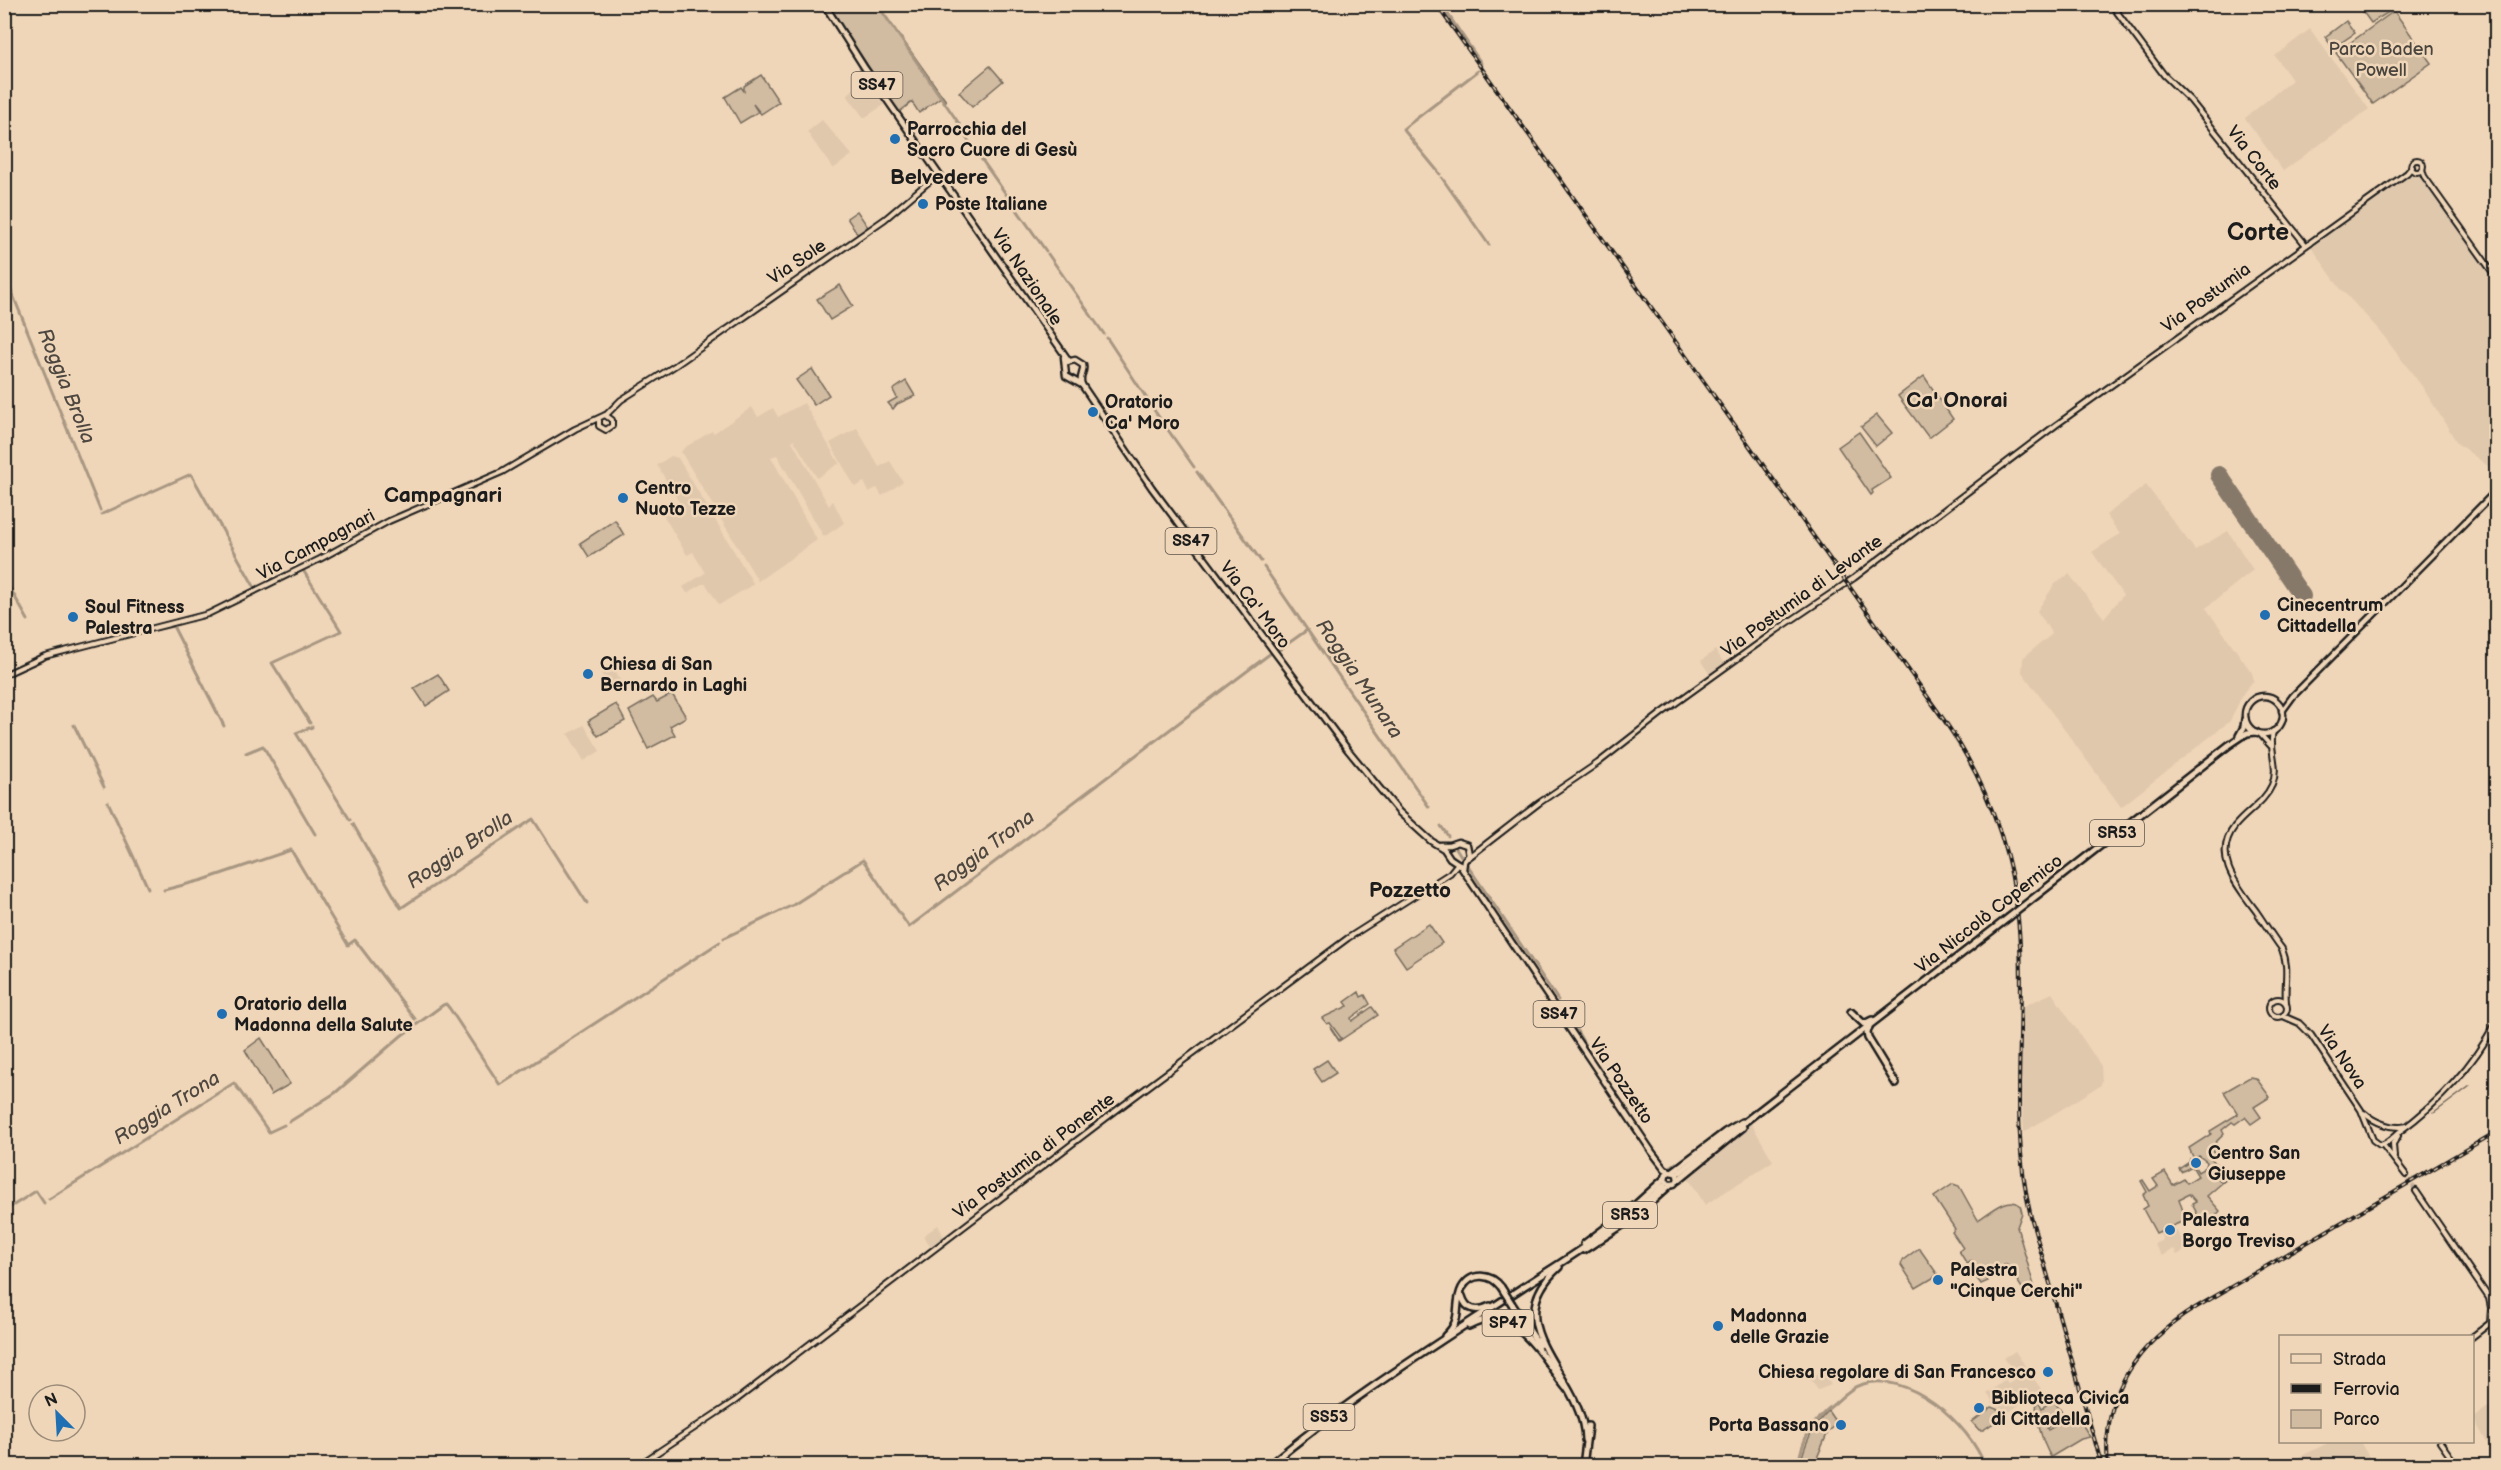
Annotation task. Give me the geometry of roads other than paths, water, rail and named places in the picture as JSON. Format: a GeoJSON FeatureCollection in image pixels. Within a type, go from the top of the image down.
{"type":"FeatureCollection","features":[{"type":"Feature","properties":{"kind":"highway","name":"Via Niccolò Copernico"},"geometry":{"type":"LineString","coordinates":[[2229,746],[2243,730],[2245,719]]}},
{"type":"Feature","properties":{"kind":"highway","name":"Via Niccolò Copernico"},"geometry":{"type":"LineString","coordinates":[[1761,1110],[2229,746],[2247,733],[2258,733]]}},
{"type":"Feature","properties":{"kind":"highway"},"geometry":{"type":"LineString","coordinates":[[1854,1038],[1859,1028],[1851,1012],[1859,1021],[1866,1024],[1894,1007]]}},
{"type":"Feature","properties":{"kind":"highway"},"geometry":{"type":"LineString","coordinates":[[1870,1026],[1867,1034],[1872,1046],[1896,1084]]}},
{"type":"Feature","properties":{"kind":"highway"},"geometry":{"type":"LineString","coordinates":[[1833,1055],[1860,1039],[1866,1040],[1872,1046]]}},
{"type":"Feature","properties":{"kind":"highway"},"geometry":{"type":"LineString","coordinates":[[1671,1172],[1725,1132],[1761,1110]]}},
{"type":"Feature","properties":{"kind":"highway"},"geometry":{"type":"LineString","coordinates":[[1678,1180],[1733,1137],[1761,1110]]}},
{"type":"Feature","properties":{"kind":"highway","name":"SR53"},"geometry":{"type":"LineString","coordinates":[[1680,1172],[1761,1110]]}},
{"type":"Feature","properties":{"kind":"highway"},"geometry":{"type":"LineString","coordinates":[[1572,1256],[1590,1238],[1633,1207],[1665,1177]]}},
{"type":"Feature","properties":{"kind":"highway"},"geometry":{"type":"LineString","coordinates":[[1572,1256],[1596,1245],[1621,1227],[1652,1203],[1667,1185]]}},
{"type":"Feature","properties":{"kind":"highway","name":"SR53"},"geometry":{"type":"LineString","coordinates":[[1593,1241],[1667,1185]]}},
{"type":"Feature","properties":{"kind":"highway","name":"SS53"},"geometry":{"type":"LineString","coordinates":[[1268,1466],[1337,1411],[1593,1241]]}},
{"type":"Feature","properties":{"kind":"highway","name":"SP47"},"geometry":{"type":"LineString","coordinates":[[1572,1256],[1543,1286],[1536,1302],[1534,1318],[1540,1340],[1575,1399],[1583,1421],[1585,1442]]}},
{"type":"Feature","properties":{"kind":"highway","name":"SP47"},"geometry":{"type":"LineString","coordinates":[[1393,1373],[1453,1327],[1458,1318],[1461,1291],[1464,1286],[1475,1277],[1484,1276],[1495,1280],[1501,1287],[1575,1399]]}},
{"type":"Feature","properties":{"kind":"highway","name":"SP47"},"geometry":{"type":"LineString","coordinates":[[1464,1286],[1462,1295],[1465,1303],[1472,1309],[1479,1310],[1539,1277]]}},
{"type":"Feature","properties":{"kind":"highway","name":"SP47"},"geometry":{"type":"LineString","coordinates":[[1417,1357],[1473,1324],[1487,1320],[1500,1321],[1513,1326],[1536,1346],[1575,1399]]}},
{"type":"Feature","properties":{"kind":"highway"},"geometry":{"type":"LineString","coordinates":[[1582,1466],[1588,1426]]}},
{"type":"Feature","properties":{"kind":"main road","name":"Via Nazionale"},"geometry":{"type":"LineString","coordinates":[[824,4],[1023,293],[1067,363]]}},
{"type":"Feature","properties":{"kind":"main road","name":"Via Corte"},"geometry":{"type":"LineString","coordinates":[[2111,4],[2164,75],[2181,90],[2305,244]]}},
{"type":"Feature","properties":{"kind":"main road"},"geometry":{"type":"LineString","coordinates":[[2418,171],[2422,163],[2419,160],[2414,161],[2412,167],[2424,176],[2496,277]]}},
{"type":"Feature","properties":{"kind":"main road"},"geometry":{"type":"LineString","coordinates":[[933,164],[933,178],[944,180]]}},
{"type":"Feature","properties":{"kind":"main road","name":"Via Postumia"},"geometry":{"type":"LineString","coordinates":[[2139,364],[2412,167]]}},
{"type":"Feature","properties":{"kind":"main road"},"geometry":{"type":"LineString","coordinates":[[2407,172],[2418,171]]}},
{"type":"Feature","properties":{"kind":"main road","name":"Via Sole"},"geometry":{"type":"LineString","coordinates":[[615,407],[621,400],[676,365],[774,294],[885,219],[939,173]]}},
{"type":"Feature","properties":{"kind":"main road","name":"Via Ca' Moro"},"geometry":{"type":"LineString","coordinates":[[1067,363],[1075,360],[1081,363],[1084,371],[1081,377],[1082,385]]}},
{"type":"Feature","properties":{"kind":"main road","name":"SS47"},"geometry":{"type":"LineString","coordinates":[[1067,363],[1065,374],[1072,379]]}},
{"type":"Feature","properties":{"kind":"main road","name":"Via Postumia di Levante"},"geometry":{"type":"LineString","coordinates":[[1460,861],[1777,630],[1854,578],[2139,364]]}},
{"type":"Feature","properties":{"kind":"main road"},"geometry":{"type":"LineString","coordinates":[[1072,379],[1081,377]]}},
{"type":"Feature","properties":{"kind":"main road","name":"Via Ca' Moro"},"geometry":{"type":"LineString","coordinates":[[1072,379],[1082,385],[1152,489],[1305,693]]}},
{"type":"Feature","properties":{"kind":"main road"},"geometry":{"type":"LineString","coordinates":[[600,427],[599,420],[615,407]]}},
{"type":"Feature","properties":{"kind":"main road"},"geometry":{"type":"LineString","coordinates":[[587,424],[608,429],[613,424],[615,407]]}},
{"type":"Feature","properties":{"kind":"main road"},"geometry":{"type":"LineString","coordinates":[[605,416],[612,420]]}},
{"type":"Feature","properties":{"kind":"main road","name":"Via Campagnari"},"geometry":{"type":"LineString","coordinates":[[4,675],[45,656],[208,614],[320,559],[389,521],[504,471],[575,429],[599,420]]}},
{"type":"Feature","properties":{"kind":"main road","name":"SR53"},"geometry":{"type":"LineString","coordinates":[[2258,733],[2273,731],[2281,723],[2282,711],[2293,696],[2496,491]]}},
{"type":"Feature","properties":{"kind":"main road","name":"Via Pozzetto"},"geometry":{"type":"LineString","coordinates":[[1305,693],[1392,805],[1460,861],[1465,875],[1652,1152],[1665,1177]]}},
{"type":"Feature","properties":{"kind":"main road","name":"SR53"},"geometry":{"type":"LineString","coordinates":[[2245,719],[2246,709],[2256,698],[2268,697],[2277,702],[2293,696]]}},
{"type":"Feature","properties":{"kind":"main road"},"geometry":{"type":"LineString","coordinates":[[2277,702],[2282,711]]}},
{"type":"Feature","properties":{"kind":"main road"},"geometry":{"type":"LineString","coordinates":[[2245,719],[2249,727],[2272,746]]}},
{"type":"Feature","properties":{"kind":"main road","name":"Via Nova"},"geometry":{"type":"LineString","coordinates":[[2273,731],[2272,746],[2276,766],[2271,788],[2266,797],[2234,827],[2225,846],[2226,862],[2232,879],[2282,949],[2288,970],[2286,984],[2288,1010],[2311,1035],[2361,1110],[2370,1132]]}},
{"type":"Feature","properties":{"kind":"main road"},"geometry":{"type":"LineString","coordinates":[[1438,845],[1461,842],[1473,850],[1480,848]]}},
{"type":"Feature","properties":{"kind":"main road"},"geometry":{"type":"LineString","coordinates":[[1448,853],[1451,845]]}},
{"type":"Feature","properties":{"kind":"main road","name":"Via Pozzetto"},"geometry":{"type":"LineString","coordinates":[[1460,861],[1468,848]]}},
{"type":"Feature","properties":{"kind":"main road"},"geometry":{"type":"LineString","coordinates":[[1451,872],[1460,861]]}},
{"type":"Feature","properties":{"kind":"main road"},"geometry":{"type":"LineString","coordinates":[[1451,872],[1457,871],[1465,875]]}},
{"type":"Feature","properties":{"kind":"main road","name":"Via Postumia di Ponente"},"geometry":{"type":"LineString","coordinates":[[637,1466],[735,1401],[1106,1118],[1348,938],[1451,872]]}},
{"type":"Feature","properties":{"kind":"main road"},"geometry":{"type":"LineString","coordinates":[[2286,984],[2278,998],[2271,1002],[2269,1009],[2273,1016],[2283,1016],[2288,1010]]}},
{"type":"Feature","properties":{"kind":"main road"},"geometry":{"type":"LineString","coordinates":[[2278,998],[2286,1002]]}},
{"type":"Feature","properties":{"kind":"main road","name":"Via Nova"},"geometry":{"type":"LineString","coordinates":[[2283,1016],[2297,1022]]}},
{"type":"Feature","properties":{"kind":"main road"},"geometry":{"type":"LineString","coordinates":[[2383,1144],[2415,1121],[2458,1080],[2474,1060],[2496,1023]]}},
{"type":"Feature","properties":{"kind":"main road","name":"Via Nova"},"geometry":{"type":"LineString","coordinates":[[2361,1110],[2372,1120],[2380,1122]]}},
{"type":"Feature","properties":{"kind":"main road"},"geometry":{"type":"LineString","coordinates":[[2406,1175],[2383,1144],[2373,1140],[2370,1132],[2373,1126],[2380,1122],[2400,1128],[2415,1121]]}},
{"type":"Feature","properties":{"kind":"main road"},"geometry":{"type":"LineString","coordinates":[[2389,1125],[2393,1133],[2390,1140],[2397,1163]]}},
{"type":"Feature","properties":{"kind":"main road"},"geometry":{"type":"LineString","coordinates":[[2394,1157],[2393,1142],[2410,1125]]}},
{"type":"Feature","properties":{"kind":"main road","name":"Via Pozzetto"},"geometry":{"type":"LineString","coordinates":[[1652,1152],[1671,1172]]}},
{"type":"Feature","properties":{"kind":"main road"},"geometry":{"type":"LineString","coordinates":[[1665,1177],[1671,1172]]}},
{"type":"Feature","properties":{"kind":"main road","name":"SS47"},"geometry":{"type":"LineString","coordinates":[[1671,1172],[1677,1174],[1678,1180]]}},
{"type":"Feature","properties":{"kind":"main road","name":"SS47"},"geometry":{"type":"LineString","coordinates":[[1665,1177],[1667,1185]]}},
{"type":"Feature","properties":{"kind":"main road"},"geometry":{"type":"LineString","coordinates":[[1667,1185],[1678,1180]]}},
{"type":"Feature","properties":{"kind":"main road"},"geometry":{"type":"LineString","coordinates":[[2416,1191],[2489,1298],[2490,1323],[2474,1335]]}},
{"type":"Feature","properties":{"kind":"main road"},"geometry":{"type":"LineString","coordinates":[[2441,1443],[2457,1466]]}},
{"type":"Feature","properties":{"kind":"waterway","name":"Roggia Munara"},"geometry":{"type":"LineString","coordinates":[[877,4],[962,128]]}},
{"type":"Feature","properties":{"kind":"waterway"},"geometry":{"type":"LineString","coordinates":[[1441,4],[1481,63]]}},
{"type":"Feature","properties":{"kind":"waterway"},"geometry":{"type":"LineString","coordinates":[[1440,174],[1403,129],[1478,71]]}},
{"type":"Feature","properties":{"kind":"waterway","name":"Roggia Munara"},"geometry":{"type":"LineString","coordinates":[[963,133],[1046,251]]}},
{"type":"Feature","properties":{"kind":"waterway"},"geometry":{"type":"LineString","coordinates":[[1442,178],[1489,245]]}},
{"type":"Feature","properties":{"kind":"waterway","name":"Roggia Munara"},"geometry":{"type":"LineString","coordinates":[[1048,254],[1104,334]]}},
{"type":"Feature","properties":{"kind":"waterway","name":"Roggia Brolla"},"geometry":{"type":"LineString","coordinates":[[4,273],[100,510]]}},
{"type":"Feature","properties":{"kind":"waterway","name":"Roggia Munara"},"geometry":{"type":"LineString","coordinates":[[1107,338],[1151,405]]}},
{"type":"Feature","properties":{"kind":"waterway","name":"Roggia Munara"},"geometry":{"type":"LineString","coordinates":[[1154,410],[1194,467]]}},
{"type":"Feature","properties":{"kind":"waterway","name":"Roggia Munara"},"geometry":{"type":"LineString","coordinates":[[1197,472],[1261,561]]}},
{"type":"Feature","properties":{"kind":"waterway","name":"Roggia Brolla"},"geometry":{"type":"LineString","coordinates":[[102,514],[191,474],[255,588]]}},
{"type":"Feature","properties":{"kind":"waterway","name":"Roggia Munara"},"geometry":{"type":"LineString","coordinates":[[1264,567],[1429,807]]}},
{"type":"Feature","properties":{"kind":"waterway","name":"Roggia Brolla"},"geometry":{"type":"LineString","coordinates":[[303,570],[341,631],[272,663],[310,723]]}},
{"type":"Feature","properties":{"kind":"waterway"},"geometry":{"type":"LineString","coordinates":[[7,583],[28,620]]}},
{"type":"Feature","properties":{"kind":"waterway"},"geometry":{"type":"LineString","coordinates":[[140,633],[173,626],[224,726]]}},
{"type":"Feature","properties":{"kind":"waterway","name":"Roggia Trona"},"geometry":{"type":"LineString","coordinates":[[1279,650],[1307,630]]}},
{"type":"Feature","properties":{"kind":"waterway","name":"Roggia Trona"},"geometry":{"type":"LineString","coordinates":[[724,938],[793,905],[863,860],[909,927],[1271,653]]}},
{"type":"Feature","properties":{"kind":"waterway"},"geometry":{"type":"LineString","coordinates":[[74,725],[104,787]]}},
{"type":"Feature","properties":{"kind":"waterway","name":"Roggia Brolla"},"geometry":{"type":"LineString","coordinates":[[312,727],[296,733],[350,820]]}},
{"type":"Feature","properties":{"kind":"waterway"},"geometry":{"type":"LineString","coordinates":[[246,753],[263,746],[315,834]]}},
{"type":"Feature","properties":{"kind":"waterway"},"geometry":{"type":"LineString","coordinates":[[108,802],[148,888]]}},
{"type":"Feature","properties":{"kind":"waterway","name":"Roggia Brolla"},"geometry":{"type":"LineString","coordinates":[[353,824],[401,908],[533,819],[587,903]]}},
{"type":"Feature","properties":{"kind":"waterway","name":"Roggia Munara"},"geometry":{"type":"LineString","coordinates":[[1441,826],[1448,836]]}},
{"type":"Feature","properties":{"kind":"waterway","name":"Roggia Munara"},"geometry":{"type":"LineString","coordinates":[[1456,848],[1461,856]]}},
{"type":"Feature","properties":{"kind":"waterway"},"geometry":{"type":"LineString","coordinates":[[164,890],[203,880],[291,850],[348,945],[355,940],[415,1019]]}},
{"type":"Feature","properties":{"kind":"waterway","name":"Roggia Munara"},"geometry":{"type":"LineString","coordinates":[[1467,864],[1473,873]]}},
{"type":"Feature","properties":{"kind":"waterway","name":"Roggia Munara"},"geometry":{"type":"LineString","coordinates":[[1474,875],[1558,1000]]}},
{"type":"Feature","properties":{"kind":"waterway","name":"Roggia Trona"},"geometry":{"type":"LineString","coordinates":[[289,1122],[335,1093],[401,1036],[443,1005],[446,1004],[450,1009],[500,1085],[720,942]]}},
{"type":"Feature","properties":{"kind":"waterway","name":"Roggia Munara"},"geometry":{"type":"LineString","coordinates":[[1574,1026],[1589,1052]]}},
{"type":"Feature","properties":{"kind":"waterway","name":"Roggia Trona"},"geometry":{"type":"LineString","coordinates":[[49,1199],[234,1083],[269,1132],[284,1125]]}},
{"type":"Feature","properties":{"kind":"waterway"},"geometry":{"type":"LineString","coordinates":[[2434,1113],[2470,1086]]}},
{"type":"Feature","properties":{"kind":"waterway","name":"Roggia Munara"},"geometry":{"type":"LineString","coordinates":[[1669,1168],[1676,1163]]}},
{"type":"Feature","properties":{"kind":"waterway","name":"Roggia Trona"},"geometry":{"type":"LineString","coordinates":[[9,1208],[36,1191],[44,1203]]}},
{"type":"Feature","properties":{"kind":"waterway"},"geometry":{"type":"LineString","coordinates":[[1798,1466],[1805,1439],[1820,1417],[1853,1388],[1878,1382],[1897,1385],[1916,1392],[1934,1403],[1966,1433],[1985,1466]]}},
{"type":"Feature","properties":{"kind":"tunnel"},"geometry":{"type":"LineString","coordinates":[[2406,1175],[2416,1191]]}},
{"type":"Feature","properties":{"kind":"railway"},"geometry":{"type":"LineString","coordinates":[[1436,4],[1944,720],[1984,790],[1994,814],[2009,865],[2018,918],[2021,993],[2019,1105],[2024,1180],[2031,1217],[2102,1466]]}},
{"type":"Feature","properties":{"kind":"railway"},"geometry":{"type":"LineString","coordinates":[[2108,1466],[2107,1440],[2110,1416],[2117,1394],[2140,1355],[2174,1322],[2496,1132]]}},
{"type":"Feature","properties":{"kind":"place","name":"Parrocchia del Sacro Cuore di Gesù"},"geometry":{"type":"Point","coordinates":[895,139]}},
{"type":"Feature","properties":{"kind":"place","name":"Poste Italiane"},"geometry":{"type":"Point","coordinates":[923,204]}},
{"type":"Feature","properties":{"kind":"place","name":"Oratorio Ca' Moro"},"geometry":{"type":"Point","coordinates":[1093,412]}},
{"type":"Feature","properties":{"kind":"place","name":"Centro Nuoto Tezze"},"geometry":{"type":"Point","coordinates":[623,498]}},
{"type":"Feature","properties":{"kind":"place","name":"Cinecentrum Cittadella"},"geometry":{"type":"Point","coordinates":[2265,615]}},
{"type":"Feature","properties":{"kind":"place","name":"Soul Fitness Palestra"},"geometry":{"type":"Point","coordinates":[73,617]}},
{"type":"Feature","properties":{"kind":"place","name":"Chiesa di San Bernardo in Laghi"},"geometry":{"type":"Point","coordinates":[588,674]}},
{"type":"Feature","properties":{"kind":"place","name":"Oratorio della Madonna della Salute"},"geometry":{"type":"Point","coordinates":[222,1014]}},
{"type":"Feature","properties":{"kind":"place","name":"Centro San Giuseppe"},"geometry":{"type":"Point","coordinates":[2196,1163]}},
{"type":"Feature","properties":{"kind":"place","name":"Palestra Borgo Treviso"},"geometry":{"type":"Point","coordinates":[2170,1230]}},
{"type":"Feature","properties":{"kind":"place","name":"Palestra \"Cinque Cerchi\""},"geometry":{"type":"Point","coordinates":[1938,1280]}},
{"type":"Feature","properties":{"kind":"place","name":"Madonna delle Grazie"},"geometry":{"type":"Point","coordinates":[1718,1326]}},
{"type":"Feature","properties":{"kind":"place","name":"Chiesa regolare di San Francesco"},"geometry":{"type":"Point","coordinates":[2048,1372]}},
{"type":"Feature","properties":{"kind":"place","name":"Biblioteca Civica di Cittadella"},"geometry":{"type":"Point","coordinates":[1979,1408]}},
{"type":"Feature","properties":{"kind":"place","name":"Porta Bassano"},"geometry":{"type":"Point","coordinates":[1841,1425]}},
{"type":"Feature","properties":{"kind":"district","name":"Belvedere"},"geometry":{"type":"Point","coordinates":[939,177]}},
{"type":"Feature","properties":{"kind":"district","name":"Corte"},"geometry":{"type":"Point","coordinates":[2258,232]}},
{"type":"Feature","properties":{"kind":"district","name":"Ca' Onorai"},"geometry":{"type":"Point","coordinates":[1957,400]}},
{"type":"Feature","properties":{"kind":"district","name":"Campagnari"},"geometry":{"type":"Point","coordinates":[443,495]}},
{"type":"Feature","properties":{"kind":"district","name":"Pozzetto"},"geometry":{"type":"Point","coordinates":[1410,890]}},
{"type":"Feature","properties":{"kind":"park label","name":"Parco Baden Powell"},"geometry":{"type":"Point","coordinates":[2381,59]}}]}
